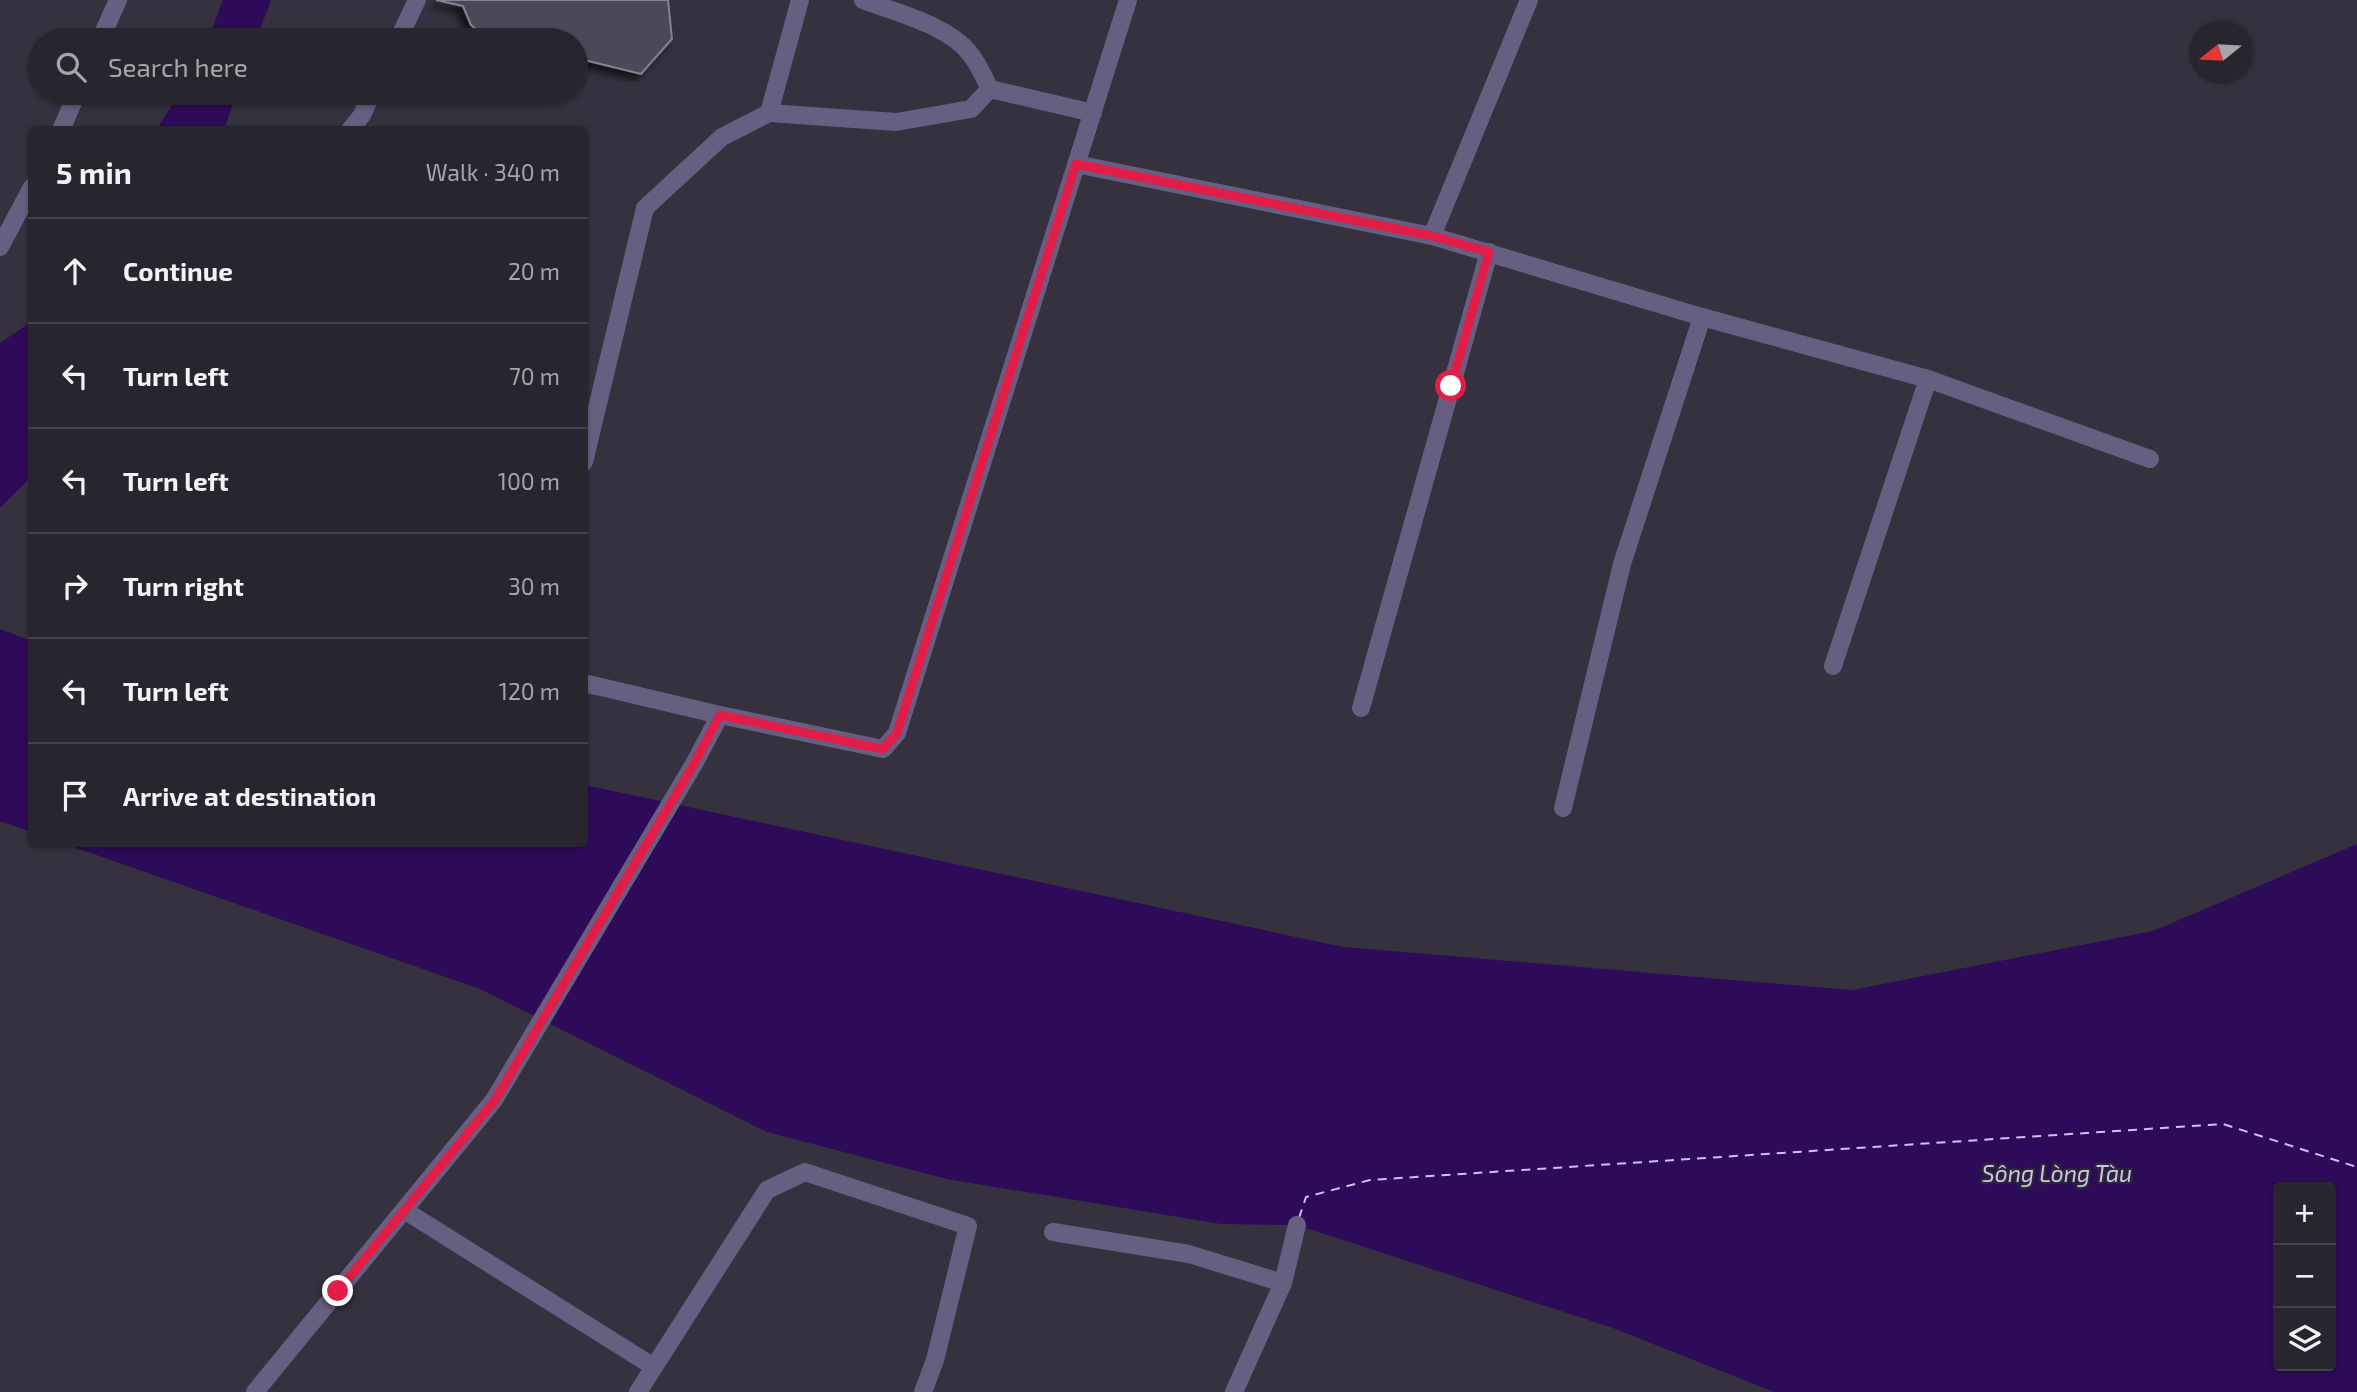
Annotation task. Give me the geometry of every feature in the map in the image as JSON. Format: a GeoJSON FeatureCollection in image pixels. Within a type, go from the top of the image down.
{"type":"FeatureCollection","features":[{"type":"Feature","properties":{"kind":"street"},"geometry":{"type":"LineString","coordinates":[[105,28],[118,0]]}},
{"type":"Feature","properties":{"kind":"street"},"geometry":{"type":"LineString","coordinates":[[404,28],[417,0]]}},
{"type":"Feature","properties":{"kind":"street"},"geometry":{"type":"LineString","coordinates":[[769,113],[800,0]]}},
{"type":"Feature","properties":{"kind":"street"},"geometry":{"type":"LineString","coordinates":[[863,0],[941,30],[957,40],[971,55],[990,89],[1093,113]]}},
{"type":"Feature","properties":{"kind":"street"},"geometry":{"type":"LineString","coordinates":[[588,684],[883,749],[897,733],[1128,0]]}},
{"type":"Feature","properties":{"kind":"street"},"geometry":{"type":"LineString","coordinates":[[1432,236],[1529,0]]}},
{"type":"Feature","properties":{"kind":"street"},"geometry":{"type":"LineString","coordinates":[[588,445],[645,208],[722,137],[769,113],[896,122],[971,109],[990,89]]}},
{"type":"Feature","properties":{"kind":"street"},"geometry":{"type":"LineString","coordinates":[[63,126],[72,105]]}},
{"type":"Feature","properties":{"kind":"street"},"geometry":{"type":"LineString","coordinates":[[353,126],[367,105]]}},
{"type":"Feature","properties":{"kind":"street"},"geometry":{"type":"LineString","coordinates":[[1076,164],[1432,236],[1702,317],[1928,379],[2150,459]]}},
{"type":"Feature","properties":{"kind":"street"},"geometry":{"type":"LineString","coordinates":[[0,247],[28,194]]}},
{"type":"Feature","properties":{"kind":"street"},"geometry":{"type":"LineString","coordinates":[[1361,708],[1489,252]]}},
{"type":"Feature","properties":{"kind":"street"},"geometry":{"type":"LineString","coordinates":[[1563,808],[1622,564],[1702,317]]}},
{"type":"Feature","properties":{"kind":"street"},"geometry":{"type":"LineString","coordinates":[[1833,666],[1928,379]]}},
{"type":"Feature","properties":{"kind":"street"},"geometry":{"type":"LineString","coordinates":[[255,1392],[495,1100],[694,764],[720,715]]}},
{"type":"Feature","properties":{"kind":"street"},"geometry":{"type":"LineString","coordinates":[[638,1392],[767,1189],[805,1172],[968,1226],[935,1360],[923,1392]]}},
{"type":"Feature","properties":{"kind":"street"},"geometry":{"type":"LineString","coordinates":[[404,1210],[654,1367]]}},
{"type":"Feature","properties":{"kind":"street"},"geometry":{"type":"LineString","coordinates":[[1234,1392],[1283,1283],[1297,1225]]}},
{"type":"Feature","properties":{"kind":"street"},"geometry":{"type":"LineString","coordinates":[[1053,1232],[1189,1254],[1283,1283]]}},
{"type":"Feature","properties":{"kind":"water"},"geometry":{"type":"Polygon","coordinates":[[[223,0],[271,0],[260,28],[212,28],[223,0]]]}},
{"type":"Feature","properties":{"kind":"water"},"geometry":{"type":"Polygon","coordinates":[[[172,105],[233,105],[225,126],[159,126],[172,105]]]}},
{"type":"Feature","properties":{"kind":"water"},"geometry":{"type":"Polygon","coordinates":[[[28,324],[28,480],[0,508],[0,343],[28,324]]]}},
{"type":"Feature","properties":{"kind":"water"},"geometry":{"type":"Polygon","coordinates":[[[0,629],[28,640],[28,831],[0,821],[0,629]]]}},
{"type":"Feature","properties":{"kind":"water","name":"Sông Lòng Tàu"},"geometry":{"type":"Polygon","coordinates":[[[588,786],[1343,947],[1852,990],[2153,931],[2357,844],[2357,1392],[1774,1392],[1613,1328],[1297,1225],[1221,1224],[947,1179],[767,1132],[480,989],[74,847],[588,847],[588,786]]]}},
{"type":"Feature","properties":{"kind":"building"},"geometry":{"type":"Polygon","coordinates":[[[436,0],[668,0],[672,39],[641,74],[588,61],[588,28],[475,28],[463,6],[436,0]]]}},
{"type":"Feature","properties":{"kind":"ferry route"},"geometry":{"type":"LineString","coordinates":[[1299,1218],[1306,1197],[1370,1180],[2223,1124],[2357,1167]]}},
{"type":"Feature","properties":{"kind":"route"},"geometry":{"type":"LineString","coordinates":[[338,1291],[495,1100],[694,764],[720,715],[883,749],[897,733],[1076,164],[1432,236],[1489,252],[1451,386]]}}]}
